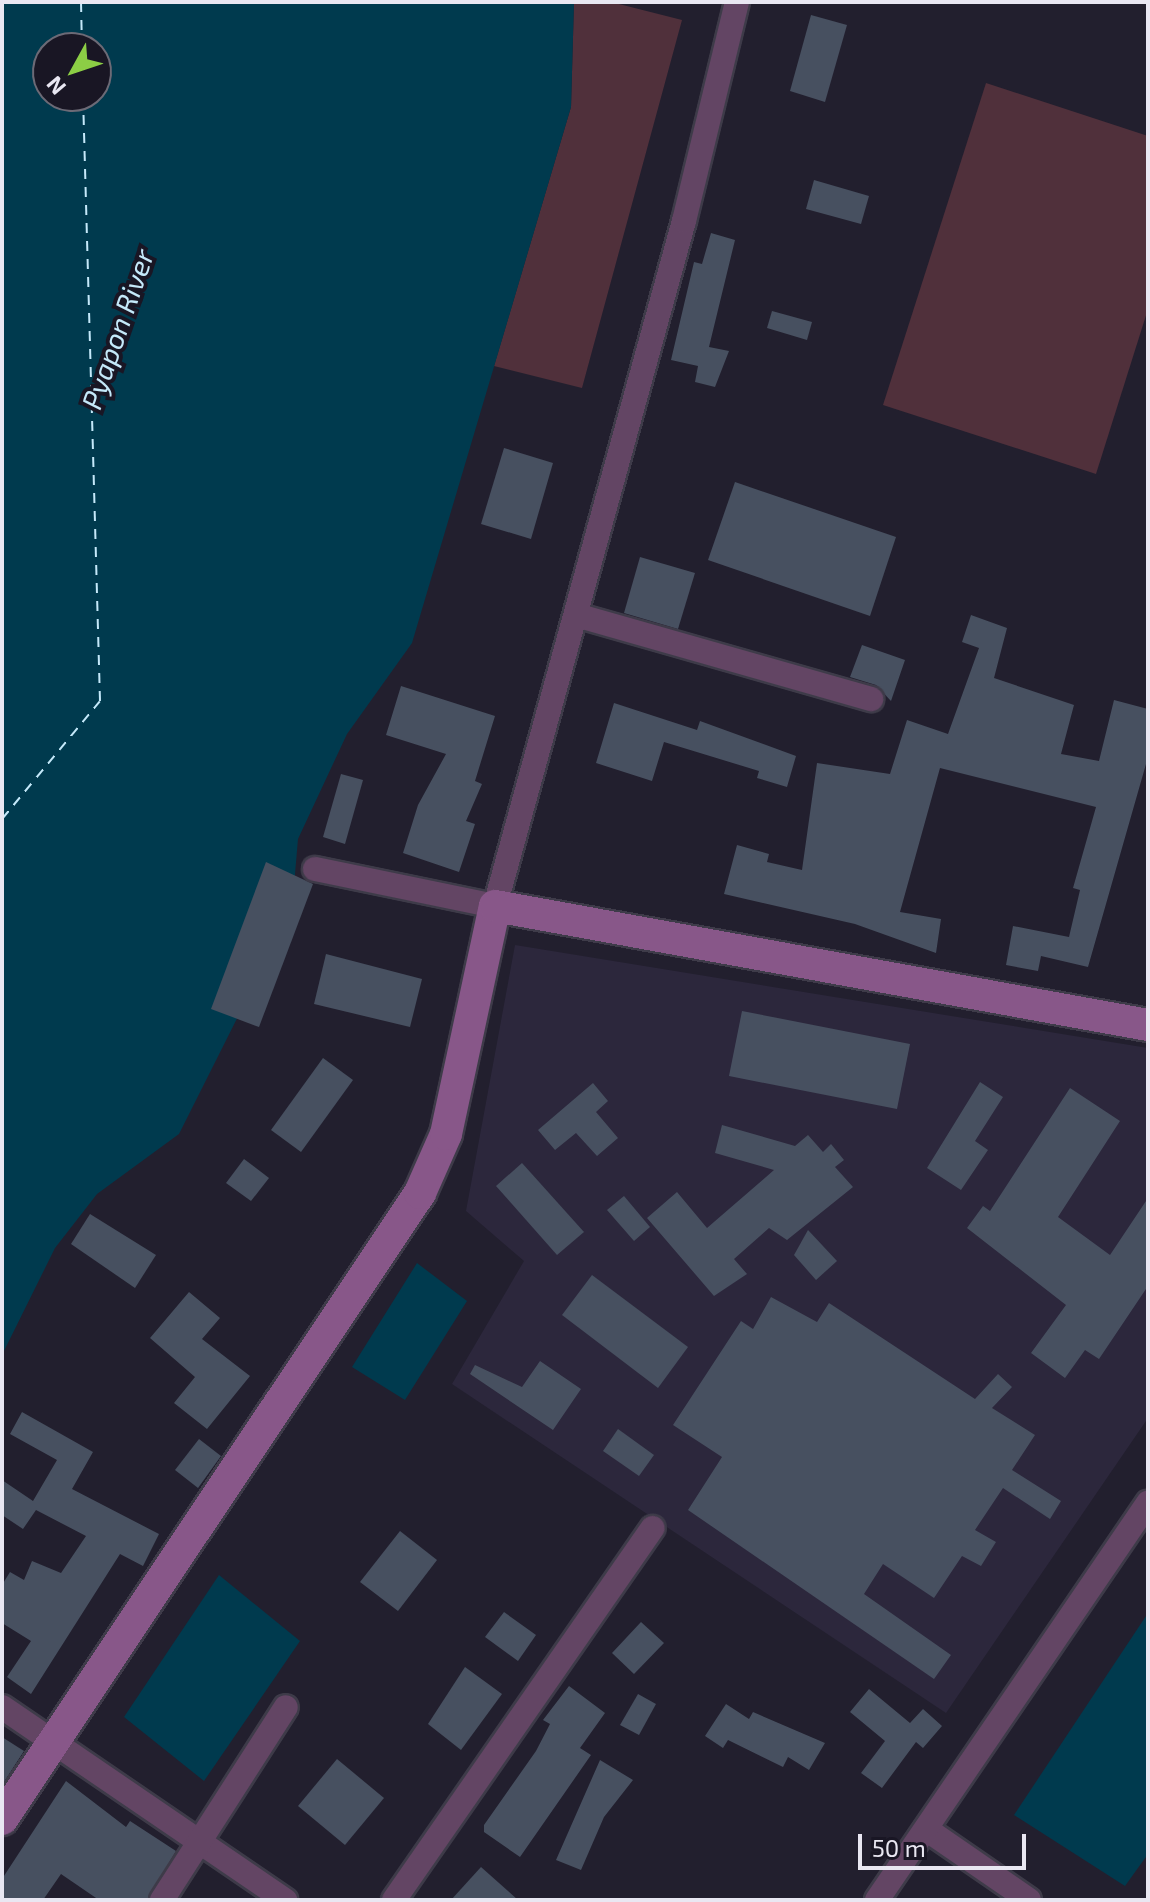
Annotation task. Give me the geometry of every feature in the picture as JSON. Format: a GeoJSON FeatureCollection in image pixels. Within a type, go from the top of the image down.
{"type":"FeatureCollection","features":[{"type":"Feature","properties":{"kind":"main road"},"geometry":{"type":"LineString","coordinates":[[2,1819],[420,1193],[446,1134],[495,906],[1148,1025]]}},
{"type":"Feature","properties":{"kind":"street"},"geometry":{"type":"LineString","coordinates":[[315,869],[495,906],[576,615],[737,2]]}},
{"type":"Feature","properties":{"kind":"street"},"geometry":{"type":"LineString","coordinates":[[576,615],[871,699]]}},
{"type":"Feature","properties":{"kind":"street"},"geometry":{"type":"LineString","coordinates":[[877,1900],[1148,1503]]}},
{"type":"Feature","properties":{"kind":"street"},"geometry":{"type":"LineString","coordinates":[[394,1900],[653,1528]]}},
{"type":"Feature","properties":{"kind":"street"},"geometry":{"type":"LineString","coordinates":[[2,1707],[285,1900]]}},
{"type":"Feature","properties":{"kind":"street"},"geometry":{"type":"LineString","coordinates":[[162,1900],[286,1707]]}},
{"type":"Feature","properties":{"kind":"street"},"geometry":{"type":"LineString","coordinates":[[926,1829],[1029,1900]]}},
{"type":"Feature","properties":{"kind":"shaded area"},"geometry":{"type":"Polygon","coordinates":[[[574,2],[611,2],[682,20],[582,388],[494,366],[571,107],[574,2]]]}},
{"type":"Feature","properties":{"kind":"shaded area"},"geometry":{"type":"Polygon","coordinates":[[[986,83],[1148,136],[1148,309],[1096,474],[883,405],[986,83]]]}},
{"type":"Feature","properties":{"kind":"shaded area"},"geometry":{"type":"Polygon","coordinates":[[[515,945],[1148,1048],[1148,1418],[946,1713],[452,1384],[524,1261],[466,1211],[515,945]]]}},
{"type":"Feature","properties":{"kind":"water","name":"Pyapon River"},"geometry":{"type":"Polygon","coordinates":[[[2,2],[574,2],[571,107],[412,643],[347,734],[298,839],[292,909],[179,1134],[97,1194],[55,1248],[2,1355],[2,2]]]}},
{"type":"Feature","properties":{"kind":"water"},"geometry":{"type":"Polygon","coordinates":[[[417,1263],[467,1301],[405,1400],[352,1367],[417,1263]]]}},
{"type":"Feature","properties":{"kind":"water"},"geometry":{"type":"Polygon","coordinates":[[[219,1575],[300,1641],[204,1781],[124,1717],[219,1575]]]}},
{"type":"Feature","properties":{"kind":"water"},"geometry":{"type":"Polygon","coordinates":[[[1148,1613],[1148,1854],[1125,1886],[1014,1815],[1148,1613]]]}},
{"type":"Feature","properties":{"kind":"building"},"geometry":{"type":"Polygon","coordinates":[[[811,15],[847,25],[825,102],[790,91],[811,15]]]}},
{"type":"Feature","properties":{"kind":"building"},"geometry":{"type":"Polygon","coordinates":[[[814,180],[869,196],[861,224],[806,209],[814,180]]]}},
{"type":"Feature","properties":{"kind":"building"},"geometry":{"type":"Polygon","coordinates":[[[711,233],[735,240],[709,347],[729,351],[715,387],[695,382],[698,366],[671,360],[694,262],[702,264],[711,233]]]}},
{"type":"Feature","properties":{"kind":"building"},"geometry":{"type":"Polygon","coordinates":[[[772,311],[812,322],[807,340],[767,328],[772,311]]]}},
{"type":"Feature","properties":{"kind":"building"},"geometry":{"type":"Polygon","coordinates":[[[504,448],[553,463],[531,539],[481,524],[504,448]]]}},
{"type":"Feature","properties":{"kind":"building"},"geometry":{"type":"Polygon","coordinates":[[[735,482],[896,537],[870,616],[708,560],[735,482]]]}},
{"type":"Feature","properties":{"kind":"building"},"geometry":{"type":"Polygon","coordinates":[[[640,557],[695,573],[678,629],[624,613],[640,557]]]}},
{"type":"Feature","properties":{"kind":"building"},"geometry":{"type":"Polygon","coordinates":[[[971,615],[1007,628],[994,678],[1074,705],[1061,754],[1099,761],[1114,700],[1148,709],[1148,757],[1088,967],[1041,956],[1038,971],[1006,965],[1013,926],[1069,937],[1080,890],[1073,888],[1096,807],[940,768],[900,912],[941,919],[936,953],[855,924],[724,894],[737,845],[769,854],[767,862],[802,870],[817,763],[890,774],[907,720],[948,734],[979,648],[962,642],[971,615]]]}},
{"type":"Feature","properties":{"kind":"building"},"geometry":{"type":"Polygon","coordinates":[[[862,645],[905,660],[891,701],[876,685],[850,677],[862,645]]]}},
{"type":"Feature","properties":{"kind":"building"},"geometry":{"type":"Polygon","coordinates":[[[401,686],[495,716],[475,781],[482,784],[466,821],[475,824],[459,872],[403,853],[418,805],[446,754],[386,735],[401,686]]]}},
{"type":"Feature","properties":{"kind":"building"},"geometry":{"type":"Polygon","coordinates":[[[614,703],[697,730],[700,721],[796,756],[787,787],[757,778],[759,771],[664,742],[652,781],[596,763],[614,703]]]}},
{"type":"Feature","properties":{"kind":"building"},"geometry":{"type":"Polygon","coordinates":[[[341,774],[363,780],[345,844],[323,837],[341,774]]]}},
{"type":"Feature","properties":{"kind":"building"},"geometry":{"type":"Polygon","coordinates":[[[266,862],[313,884],[259,1027],[211,1009],[266,862]]]}},
{"type":"Feature","properties":{"kind":"building"},"geometry":{"type":"Polygon","coordinates":[[[326,954],[422,979],[410,1027],[314,1004],[326,954]]]}},
{"type":"Feature","properties":{"kind":"building"},"geometry":{"type":"Polygon","coordinates":[[[742,1011],[910,1044],[897,1109],[729,1076],[742,1011]]]}},
{"type":"Feature","properties":{"kind":"building"},"geometry":{"type":"Polygon","coordinates":[[[323,1058],[353,1080],[301,1152],[271,1130],[323,1058]]]}},
{"type":"Feature","properties":{"kind":"building"},"geometry":{"type":"Polygon","coordinates":[[[980,1082],[1003,1097],[975,1141],[988,1150],[961,1190],[927,1168],[980,1082]]]}},
{"type":"Feature","properties":{"kind":"building"},"geometry":{"type":"Polygon","coordinates":[[[593,1083],[608,1101],[596,1112],[618,1138],[597,1156],[576,1133],[555,1150],[538,1130],[593,1083]]]}},
{"type":"Feature","properties":{"kind":"building"},"geometry":{"type":"Polygon","coordinates":[[[1070,1088],[1120,1121],[1058,1217],[1110,1255],[1148,1198],[1148,1286],[1099,1359],[1085,1350],[1065,1378],[1031,1353],[1066,1305],[967,1228],[983,1206],[990,1211],[1070,1088]]]}},
{"type":"Feature","properties":{"kind":"building"},"geometry":{"type":"Polygon","coordinates":[[[722,1125],[795,1146],[808,1135],[823,1152],[831,1144],[844,1160],[835,1167],[853,1187],[787,1240],[769,1228],[734,1259],[747,1274],[714,1296],[647,1218],[677,1192],[707,1228],[774,1170],[715,1153],[722,1125]]]}},
{"type":"Feature","properties":{"kind":"building"},"geometry":{"type":"Polygon","coordinates":[[[244,1159],[269,1178],[251,1201],[226,1183],[244,1159]]]}},
{"type":"Feature","properties":{"kind":"building"},"geometry":{"type":"Polygon","coordinates":[[[522,1163],[584,1232],[557,1255],[496,1186],[522,1163]]]}},
{"type":"Feature","properties":{"kind":"building"},"geometry":{"type":"Polygon","coordinates":[[[624,1196],[650,1227],[634,1241],[607,1210],[624,1196]]]}},
{"type":"Feature","properties":{"kind":"building"},"geometry":{"type":"Polygon","coordinates":[[[90,1214],[156,1255],[135,1288],[71,1244],[90,1214]]]}},
{"type":"Feature","properties":{"kind":"building"},"geometry":{"type":"Polygon","coordinates":[[[808,1230],[837,1261],[816,1280],[794,1255],[808,1230]]]}},
{"type":"Feature","properties":{"kind":"building"},"geometry":{"type":"Polygon","coordinates":[[[592,1275],[688,1347],[658,1388],[562,1315],[592,1275]]]}},
{"type":"Feature","properties":{"kind":"building"},"geometry":{"type":"Polygon","coordinates":[[[189,1292],[220,1318],[202,1339],[250,1376],[207,1429],[174,1403],[195,1377],[150,1338],[189,1292]]]}},
{"type":"Feature","properties":{"kind":"building"},"geometry":{"type":"Polygon","coordinates":[[[771,1297],[817,1322],[829,1303],[975,1399],[998,1374],[1012,1387],[992,1408],[1035,1435],[1012,1470],[1061,1501],[1050,1519],[1003,1488],[975,1530],[996,1542],[981,1566],[962,1556],[934,1598],[883,1564],[864,1594],[951,1655],[934,1679],[688,1510],[722,1457],[673,1425],[741,1321],[753,1329],[771,1297]]]}},
{"type":"Feature","properties":{"kind":"building"},"geometry":{"type":"Polygon","coordinates":[[[540,1361],[581,1389],[553,1430],[470,1374],[475,1365],[522,1387],[540,1361]]]}},
{"type":"Feature","properties":{"kind":"building"},"geometry":{"type":"Polygon","coordinates":[[[22,1412],[93,1452],[72,1489],[159,1534],[143,1566],[120,1554],[31,1694],[7,1677],[31,1641],[2,1623],[2,1585],[10,1572],[24,1580],[32,1561],[61,1573],[86,1536],[36,1510],[23,1529],[2,1515],[2,1480],[33,1501],[57,1460],[10,1434],[22,1412]]]}},
{"type":"Feature","properties":{"kind":"building"},"geometry":{"type":"Polygon","coordinates":[[[618,1429],[654,1455],[639,1476],[603,1451],[618,1429]]]}},
{"type":"Feature","properties":{"kind":"building"},"geometry":{"type":"Polygon","coordinates":[[[199,1439],[221,1456],[198,1488],[175,1470],[199,1439]]]}},
{"type":"Feature","properties":{"kind":"building"},"geometry":{"type":"Polygon","coordinates":[[[400,1531],[437,1560],[398,1611],[360,1582],[400,1531]]]}},
{"type":"Feature","properties":{"kind":"building"},"geometry":{"type":"Polygon","coordinates":[[[504,1612],[536,1635],[518,1661],[485,1637],[504,1612]]]}},
{"type":"Feature","properties":{"kind":"building"},"geometry":{"type":"Polygon","coordinates":[[[641,1622],[664,1643],[634,1674],[612,1653],[641,1622]]]}},
{"type":"Feature","properties":{"kind":"building"},"geometry":{"type":"Polygon","coordinates":[[[465,1667],[502,1694],[461,1750],[428,1724],[465,1667]]]}},
{"type":"Feature","properties":{"kind":"building"},"geometry":{"type":"Polygon","coordinates":[[[569,1686],[605,1713],[580,1748],[591,1755],[520,1857],[484,1832],[484,1825],[536,1751],[550,1724],[543,1720],[569,1686]]]}},
{"type":"Feature","properties":{"kind":"building"},"geometry":{"type":"Polygon","coordinates":[[[869,1689],[910,1723],[923,1709],[942,1726],[923,1748],[916,1742],[882,1788],[861,1773],[885,1741],[850,1712],[869,1689]]]}},
{"type":"Feature","properties":{"kind":"building"},"geometry":{"type":"Polygon","coordinates":[[[638,1694],[656,1704],[639,1735],[620,1725],[638,1694]]]}},
{"type":"Feature","properties":{"kind":"building"},"geometry":{"type":"Polygon","coordinates":[[[726,1704],[749,1719],[753,1712],[825,1743],[809,1770],[788,1757],[783,1767],[728,1740],[723,1748],[705,1736],[726,1704]]]}},
{"type":"Feature","properties":{"kind":"building"},"geometry":{"type":"Polygon","coordinates":[[[2,1737],[24,1751],[2,1785],[2,1737]]]}},
{"type":"Feature","properties":{"kind":"building"},"geometry":{"type":"Polygon","coordinates":[[[337,1759],[384,1798],[345,1845],[298,1806],[337,1759]]]}},
{"type":"Feature","properties":{"kind":"building"},"geometry":{"type":"Polygon","coordinates":[[[600,1760],[633,1780],[604,1817],[581,1870],[556,1860],[600,1760]]]}},
{"type":"Feature","properties":{"kind":"building"},"geometry":{"type":"Polygon","coordinates":[[[66,1781],[126,1827],[130,1821],[176,1851],[147,1900],[99,1900],[61,1874],[43,1900],[2,1900],[2,1879],[66,1781]]]}},
{"type":"Feature","properties":{"kind":"building"},"geometry":{"type":"Polygon","coordinates":[[[481,1867],[518,1900],[451,1900],[481,1867]]]}},
{"type":"Feature","properties":{"kind":"ferry route"},"geometry":{"type":"LineString","coordinates":[[81,2],[82,32]]}},
{"type":"Feature","properties":{"kind":"ferry route"},"geometry":{"type":"LineString","coordinates":[[2,819],[100,701],[83,112]]}}]}
